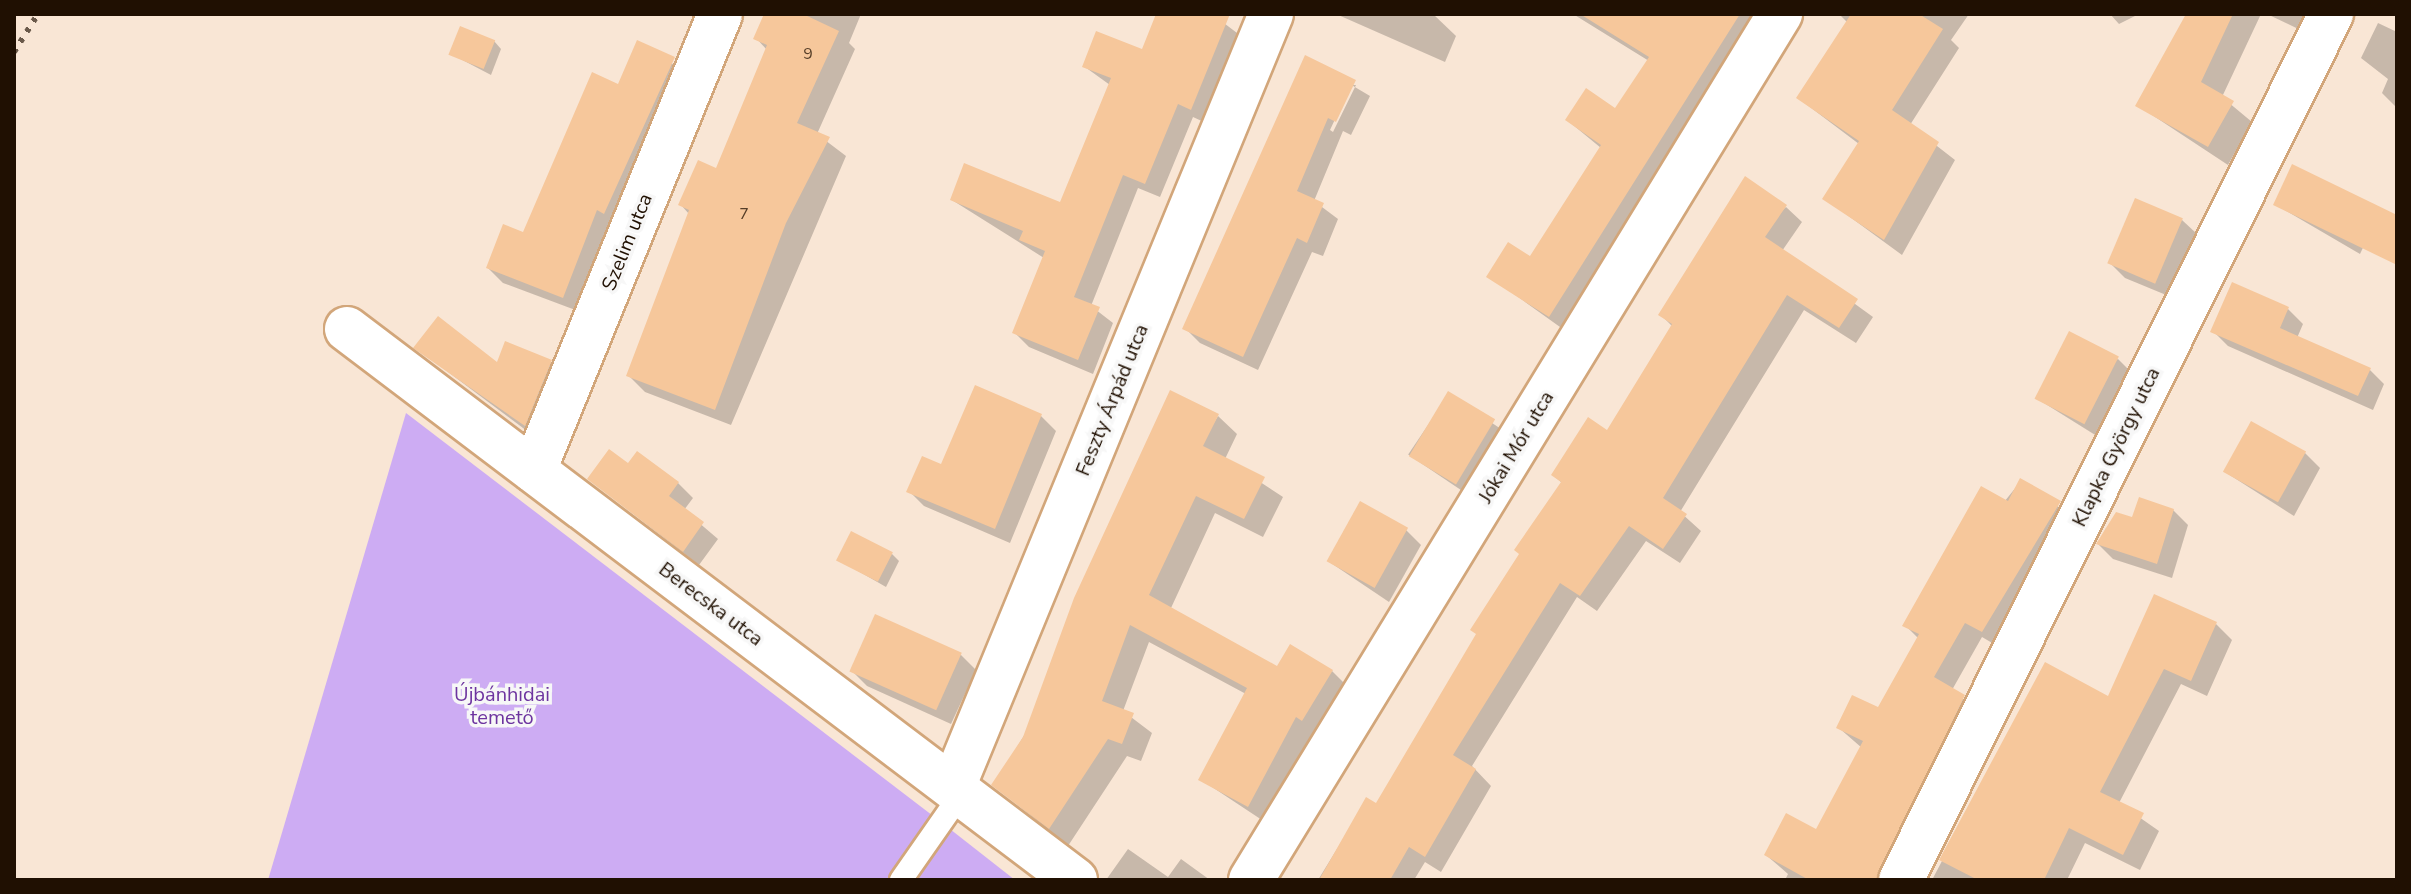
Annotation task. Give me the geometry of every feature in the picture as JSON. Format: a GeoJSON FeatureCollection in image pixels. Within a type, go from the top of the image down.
{"type":"FeatureCollection","features":[{"type":"Feature","properties":{"kind":"street","name":"Szelim utca"},"geometry":{"type":"LineString","coordinates":[[534,470],[720,14]]}},
{"type":"Feature","properties":{"kind":"street","name":"Feszty Árpád utca"},"geometry":{"type":"LineString","coordinates":[[957,790],[1271,14]]}},
{"type":"Feature","properties":{"kind":"street","name":"Jókai Mór utca"},"geometry":{"type":"LineString","coordinates":[[1251,880],[1780,14]]}},
{"type":"Feature","properties":{"kind":"street","name":"Klapka György utca"},"geometry":{"type":"LineString","coordinates":[[1901,880],[2331,14]]}},
{"type":"Feature","properties":{"kind":"street","name":"Berecska utca"},"geometry":{"type":"LineString","coordinates":[[347,329],[1075,880]]}},
{"type":"Feature","properties":{"kind":"lane"},"geometry":{"type":"LineString","coordinates":[[901,880],[957,790]]}},
{"type":"Feature","properties":{"kind":"green space","name":"Újbánhidai temető"},"geometry":{"type":"Polygon","coordinates":[[[406,413],[941,822],[1015,880],[268,880],[406,413]]]}},
{"type":"Feature","properties":{"kind":"building"},"geometry":{"type":"Polygon","coordinates":[[[764,14],[803,14],[839,31],[797,123],[830,137],[786,223],[715,410],[626,376],[689,210],[678,205],[698,160],[716,168],[767,45],[753,39],[764,14]]]}},
{"type":"Feature","properties":{"kind":"building"},"geometry":{"type":"Polygon","coordinates":[[[1156,14],[1230,14],[1191,110],[1178,104],[1145,184],[1123,175],[1074,297],[1100,307],[1078,360],[1012,333],[1045,251],[1019,240],[1023,231],[950,200],[964,163],[1060,202],[1111,78],[1082,67],[1096,31],[1142,49],[1156,14]]]}},
{"type":"Feature","properties":{"kind":"building"},"geometry":{"type":"Polygon","coordinates":[[[1580,14],[1740,14],[1549,317],[1486,277],[1508,242],[1530,256],[1601,145],[1565,120],[1586,88],[1615,108],[1649,57],[1580,14]]]}},
{"type":"Feature","properties":{"kind":"building"},"geometry":{"type":"Polygon","coordinates":[[[1851,14],[1919,14],[1943,29],[1892,110],[1939,142],[1884,240],[1822,199],[1859,141],[1796,98],[1851,14]]]}},
{"type":"Feature","properties":{"kind":"building"},"geometry":{"type":"Polygon","coordinates":[[[2186,14],[2233,14],[2201,82],[2234,101],[2208,147],[2135,106],[2186,14]]]}},
{"type":"Feature","properties":{"kind":"building"},"geometry":{"type":"Polygon","coordinates":[[[460,26],[495,40],[484,69],[448,55],[460,26]]]}},
{"type":"Feature","properties":{"kind":"building"},"geometry":{"type":"Polygon","coordinates":[[[637,40],[675,57],[604,214],[597,210],[563,298],[486,268],[503,224],[523,232],[592,72],[618,84],[637,40]]]}},
{"type":"Feature","properties":{"kind":"building"},"geometry":{"type":"Polygon","coordinates":[[[1305,55],[1356,80],[1336,122],[1328,118],[1297,191],[1324,203],[1307,243],[1297,238],[1243,357],[1182,329],[1305,55]]]}},
{"type":"Feature","properties":{"kind":"building"},"geometry":{"type":"Polygon","coordinates":[[[2292,164],[2397,215],[2397,265],[2273,205],[2292,164]]]}},
{"type":"Feature","properties":{"kind":"building"},"geometry":{"type":"Polygon","coordinates":[[[1745,176],[1787,205],[1765,237],[1858,299],[1839,328],[1787,295],[1663,498],[1687,514],[1663,549],[1629,526],[1580,596],[1560,583],[1453,755],[1476,769],[1425,857],[1409,847],[1390,880],[1319,880],[1366,797],[1376,803],[1476,634],[1470,630],[1519,554],[1514,550],[1561,482],[1551,475],[1588,417],[1607,430],[1672,324],[1658,315],[1745,176]]]}},
{"type":"Feature","properties":{"kind":"building"},"geometry":{"type":"Polygon","coordinates":[[[2135,198],[2183,218],[2155,284],[2107,263],[2135,198]]]}},
{"type":"Feature","properties":{"kind":"building"},"geometry":{"type":"Polygon","coordinates":[[[2232,282],[2289,307],[2280,328],[2371,368],[2358,396],[2210,332],[2232,282]]]}},
{"type":"Feature","properties":{"kind":"building"},"geometry":{"type":"Polygon","coordinates":[[[438,316],[497,362],[505,341],[552,360],[525,426],[413,348],[438,316]]]}},
{"type":"Feature","properties":{"kind":"building"},"geometry":{"type":"Polygon","coordinates":[[[2069,331],[2119,356],[2084,424],[2034,399],[2069,331]]]}},
{"type":"Feature","properties":{"kind":"building"},"geometry":{"type":"Polygon","coordinates":[[[975,385],[1042,414],[995,529],[906,492],[922,456],[941,464],[975,385]]]}},
{"type":"Feature","properties":{"kind":"building"},"geometry":{"type":"Polygon","coordinates":[[[1170,390],[1219,414],[1203,446],[1265,477],[1244,519],[1196,496],[1149,595],[1277,666],[1290,644],[1333,670],[1302,721],[1296,717],[1248,807],[1198,780],[1247,688],[1130,625],[1102,701],[1134,713],[1122,744],[1108,739],[1049,829],[991,785],[1023,737],[1074,598],[1170,390]]]}},
{"type":"Feature","properties":{"kind":"building"},"geometry":{"type":"Polygon","coordinates":[[[1448,391],[1495,419],[1456,484],[1409,456],[1448,391]]]}},
{"type":"Feature","properties":{"kind":"building"},"geometry":{"type":"Polygon","coordinates":[[[2251,421],[2306,452],[2278,502],[2223,472],[2251,421]]]}},
{"type":"Feature","properties":{"kind":"building"},"geometry":{"type":"Polygon","coordinates":[[[609,449],[628,463],[637,451],[679,482],[669,496],[704,522],[683,552],[587,479],[609,449]]]}},
{"type":"Feature","properties":{"kind":"building"},"geometry":{"type":"Polygon","coordinates":[[[2020,478],[2061,501],[1982,632],[1965,623],[1934,677],[1965,695],[1876,880],[1809,880],[1764,855],[1786,813],[1816,829],[1863,741],[1836,728],[1852,695],[1878,707],[1919,634],[1902,626],[1981,486],[2008,501],[2020,478]]]}},
{"type":"Feature","properties":{"kind":"building"},"geometry":{"type":"Polygon","coordinates":[[[2139,497],[2174,509],[2157,564],[2096,544],[2116,512],[2132,517],[2139,497]]]}},
{"type":"Feature","properties":{"kind":"building"},"geometry":{"type":"Polygon","coordinates":[[[1360,501],[1408,528],[1375,588],[1327,561],[1360,501]]]}},
{"type":"Feature","properties":{"kind":"building"},"geometry":{"type":"Polygon","coordinates":[[[851,531],[893,552],[878,582],[836,560],[851,531]]]}},
{"type":"Feature","properties":{"kind":"building"},"geometry":{"type":"Polygon","coordinates":[[[2154,594],[2217,622],[2191,681],[2164,669],[2100,792],[2144,813],[2123,855],[2069,828],[2044,880],[1978,880],[1939,860],[2045,662],[2108,696],[2154,594]]]}},
{"type":"Feature","properties":{"kind":"building"},"geometry":{"type":"Polygon","coordinates":[[[875,614],[962,653],[936,710],[849,672],[875,614]]]}},
{"type":"Feature","properties":{"kind":"railway"},"geometry":{"type":"LineString","coordinates":[[14,52],[38,14]]}}]}
